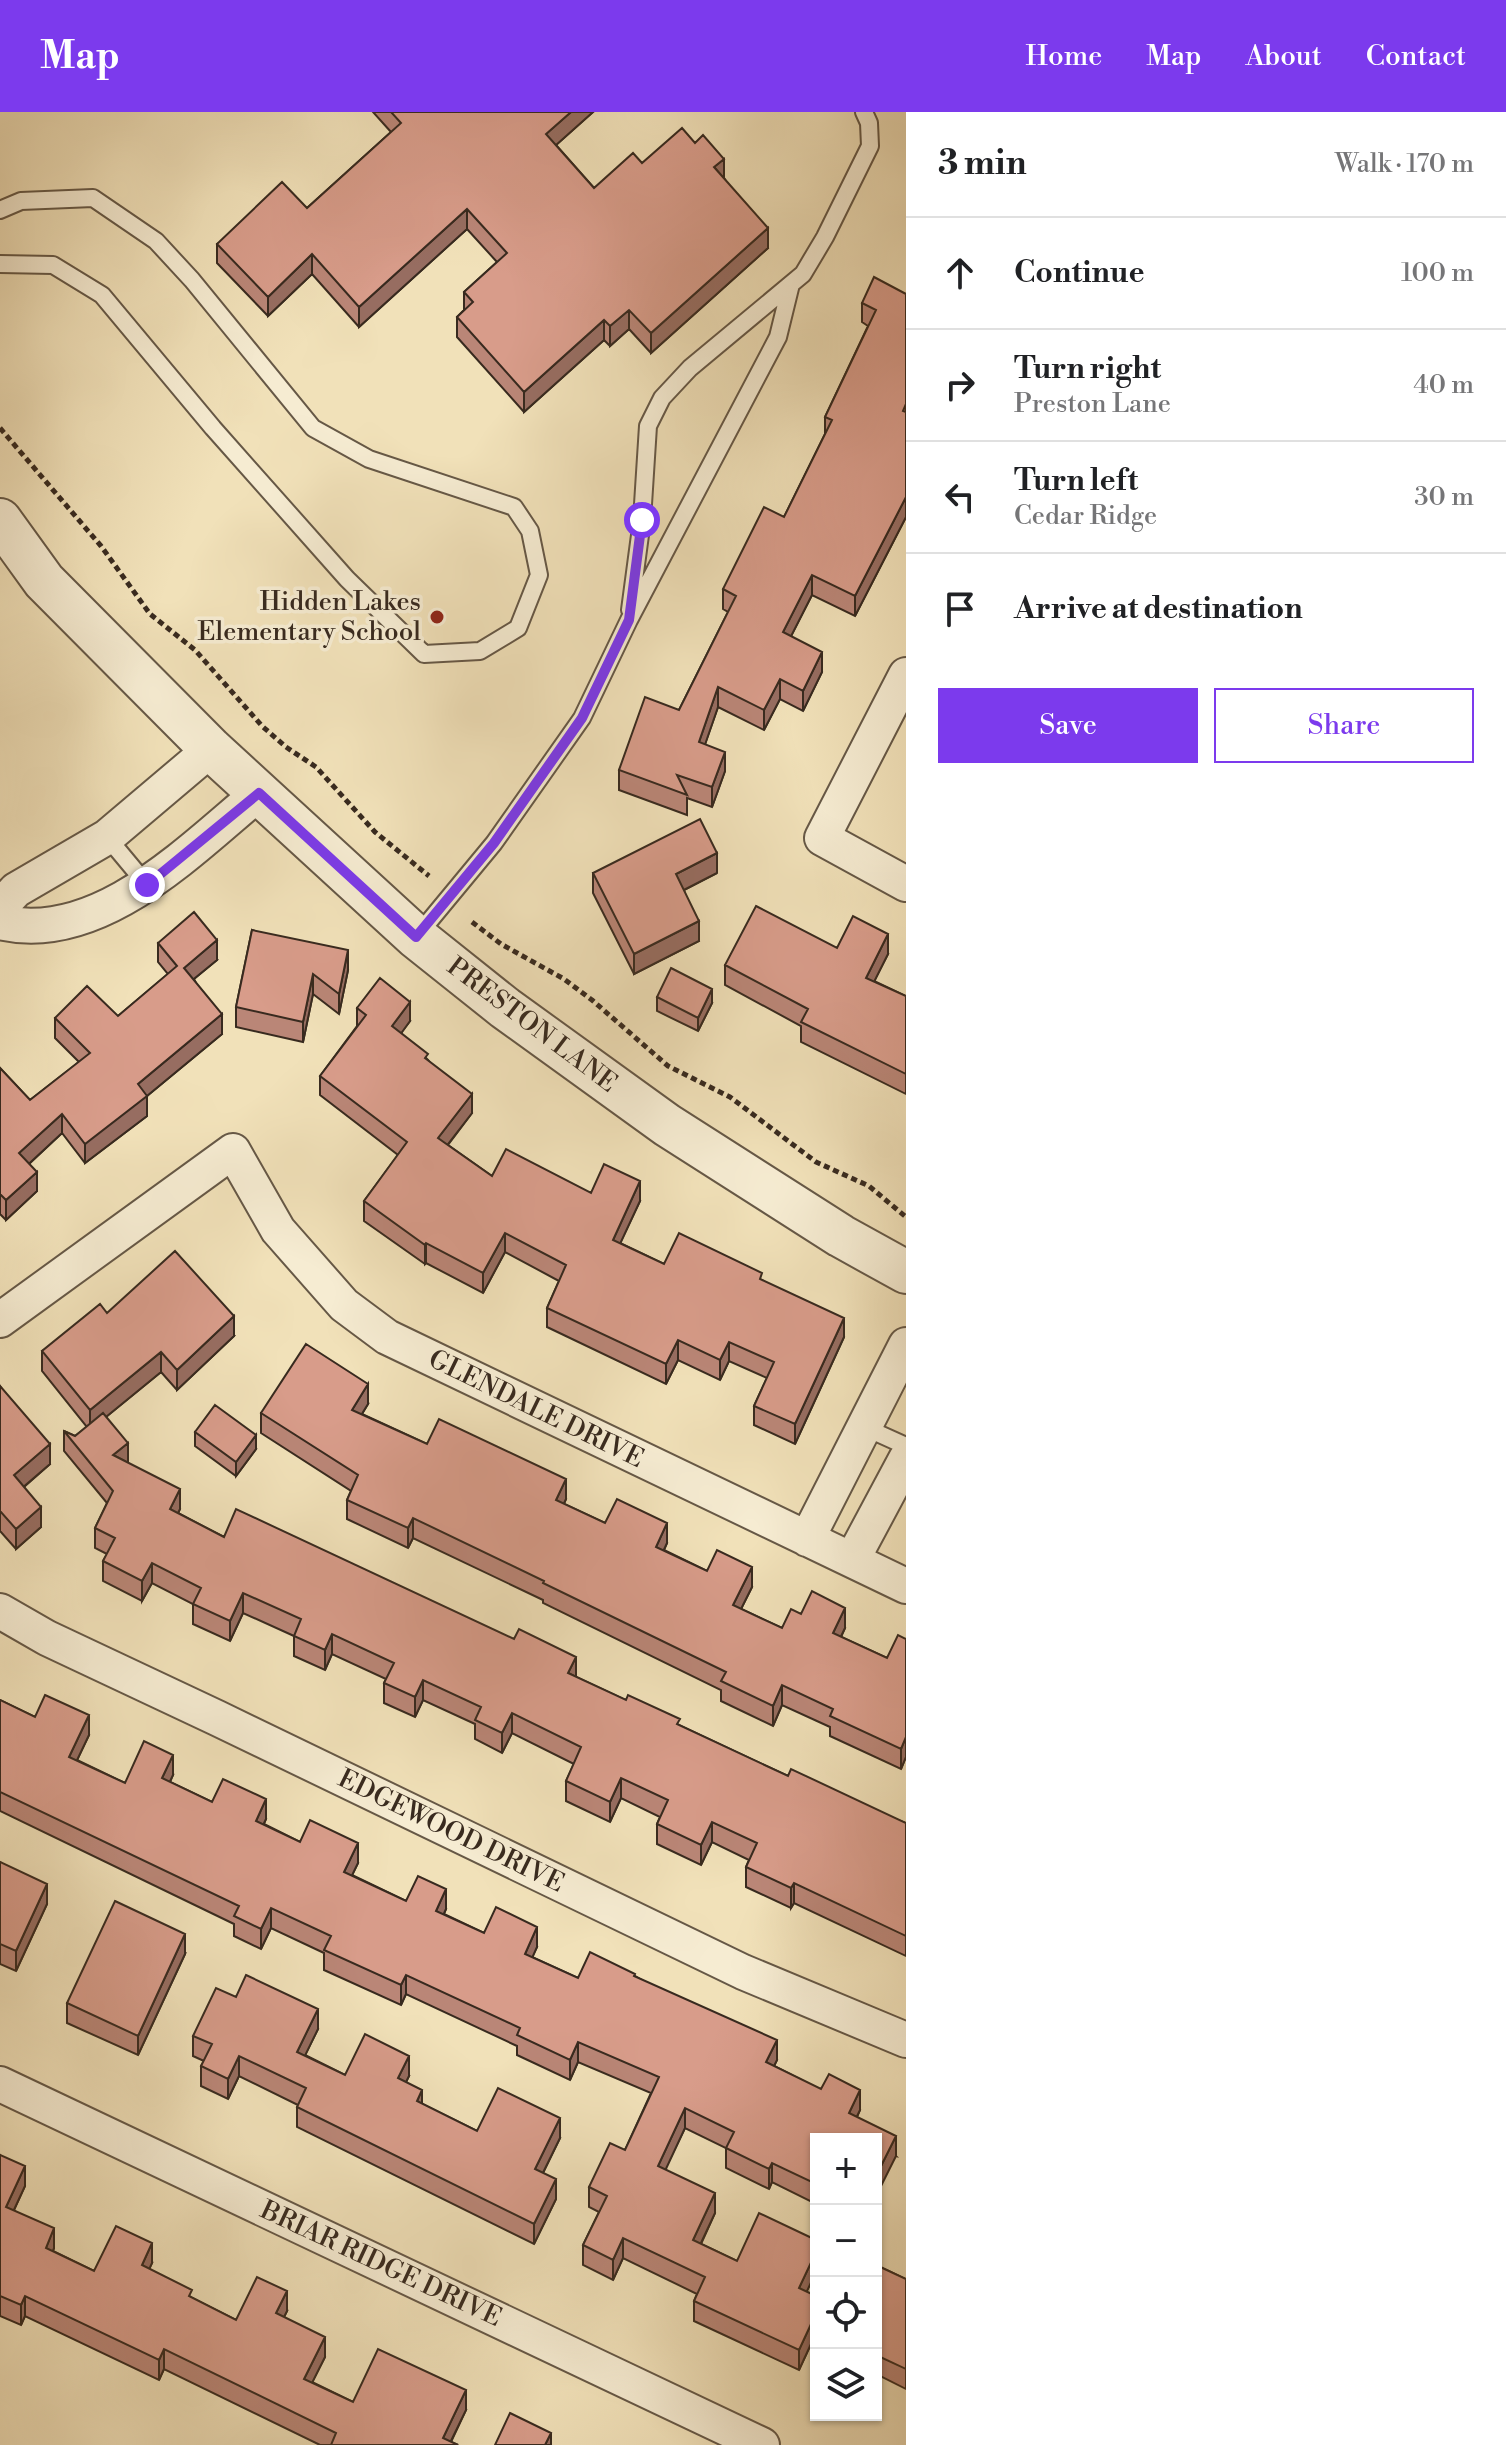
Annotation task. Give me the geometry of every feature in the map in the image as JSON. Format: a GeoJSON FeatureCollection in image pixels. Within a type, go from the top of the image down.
{"type":"FeatureCollection","features":[{"type":"Feature","properties":{"kind":"street","name":"PRESTON LANE"},"geometry":{"type":"LineString","coordinates":[[0,520],[44,581],[211,749],[416,937],[505,1008],[667,1125],[841,1236],[906,1272]]}},
{"type":"Feature","properties":{"kind":"street"},"geometry":{"type":"LineString","coordinates":[[906,675],[822,838],[906,884]]}},
{"type":"Feature","properties":{"kind":"street"},"geometry":{"type":"LineString","coordinates":[[0,907],[16,890],[107,837],[211,749]]}},
{"type":"Feature","properties":{"kind":"street"},"geometry":{"type":"LineString","coordinates":[[0,922],[21,927],[82,919],[147,885],[259,793]]}},
{"type":"Feature","properties":{"kind":"street","name":"GLENDALE DRIVE"},"geometry":{"type":"LineString","coordinates":[[0,1320],[233,1151],[278,1230],[344,1305],[387,1337],[906,1586]]}},
{"type":"Feature","properties":{"kind":"street"},"geometry":{"type":"LineString","coordinates":[[807,1539],[906,1345]]}},
{"type":"Feature","properties":{"kind":"street"},"geometry":{"type":"LineString","coordinates":[[852,1560],[906,1459]]}},
{"type":"Feature","properties":{"kind":"street","name":"EDGEWOOD DRIVE"},"geometry":{"type":"LineString","coordinates":[[0,1611],[47,1638],[743,1972],[906,2040]]}},
{"type":"Feature","properties":{"kind":"street","name":"BRIAR RIDGE DRIVE"},"geometry":{"type":"LineString","coordinates":[[0,2084],[762,2445]]}},
{"type":"Feature","properties":{"kind":"lane"},"geometry":{"type":"LineString","coordinates":[[629,620],[642,520],[648,426],[662,398],[690,368],[803,274],[870,146],[869,123],[864,112]]}},
{"type":"Feature","properties":{"kind":"lane"},"geometry":{"type":"LineString","coordinates":[[0,210],[21,201],[93,198],[156,241],[192,280],[313,428],[369,459],[514,507],[530,531],[539,575],[518,628],[480,651],[424,654],[347,579],[213,428],[102,295],[53,265],[0,264]]}},
{"type":"Feature","properties":{"kind":"lane"},"geometry":{"type":"LineString","coordinates":[[416,937],[494,843],[582,718],[629,620],[778,337],[791,284]]}},
{"type":"Feature","properties":{"kind":"lane"},"geometry":{"type":"LineString","coordinates":[[107,837],[147,885]]}},
{"type":"Feature","properties":{"kind":"lane"},"geometry":{"type":"LineString","coordinates":[[864,1427],[906,1446]]}},
{"type":"Feature","properties":{"kind":"path"},"geometry":{"type":"LineString","coordinates":[[0,428],[101,546],[150,614],[195,650],[262,726],[316,767],[375,832],[429,876]]}},
{"type":"Feature","properties":{"kind":"path"},"geometry":{"type":"LineString","coordinates":[[472,922],[501,944],[583,993],[668,1066],[730,1097],[816,1162],[869,1186],[906,1217]]}},
{"type":"Feature","properties":{"kind":"building"},"geometry":{"type":"Polygon","coordinates":[[[391,112],[571,112],[546,134],[594,188],[633,153],[642,163],[682,128],[695,143],[703,135],[724,159],[714,167],[768,228],[651,333],[629,310],[610,326],[604,320],[524,392],[457,317],[473,302],[464,292],[507,253],[467,209],[359,307],[312,254],[268,297],[217,244],[282,182],[307,208],[401,123],[391,112]]]}},
{"type":"Feature","properties":{"kind":"building"},"geometry":{"type":"Polygon","coordinates":[[[874,277],[906,294],[906,404],[903,411],[906,412],[906,497],[855,596],[812,575],[783,632],[822,652],[803,691],[780,679],[764,710],[718,687],[699,742],[725,752],[712,787],[677,775],[687,795],[619,770],[645,697],[679,710],[736,596],[723,589],[764,507],[784,517],[832,420],[825,417],[876,310],[862,303],[874,277]]]}},
{"type":"Feature","properties":{"kind":"building"},"geometry":{"type":"Polygon","coordinates":[[[700,819],[717,853],[676,874],[699,921],[634,954],[593,873],[700,819]]]}},
{"type":"Feature","properties":{"kind":"building"},"geometry":{"type":"Polygon","coordinates":[[[756,906],[837,948],[853,916],[888,934],[866,978],[906,996],[906,1074],[801,1022],[808,1009],[725,965],[756,906]]]}},
{"type":"Feature","properties":{"kind":"building"},"geometry":{"type":"Polygon","coordinates":[[[194,912],[217,940],[184,968],[222,1014],[138,1084],[147,1096],[85,1144],[62,1114],[19,1153],[37,1172],[6,1200],[0,1194],[0,1068],[30,1100],[90,1053],[55,1018],[87,986],[118,1016],[177,966],[158,943],[194,912]]]}},
{"type":"Feature","properties":{"kind":"building"},"geometry":{"type":"Polygon","coordinates":[[[252,930],[348,950],[339,994],[313,974],[303,1022],[236,1007],[252,930]]]}},
{"type":"Feature","properties":{"kind":"building"},"geometry":{"type":"Polygon","coordinates":[[[671,968],[712,989],[698,1018],[657,997],[671,968]]]}},
{"type":"Feature","properties":{"kind":"building"},"geometry":{"type":"Polygon","coordinates":[[[380,978],[410,1002],[392,1026],[428,1054],[425,1058],[472,1094],[438,1138],[492,1176],[506,1149],[591,1193],[604,1164],[640,1181],[613,1240],[664,1264],[679,1233],[762,1273],[760,1279],[844,1318],[795,1424],[754,1406],[774,1362],[729,1342],[720,1360],[678,1340],[666,1364],[547,1308],[566,1265],[505,1233],[483,1273],[425,1245],[364,1201],[407,1142],[320,1076],[366,1015],[357,1008],[380,978]]]}},
{"type":"Feature","properties":{"kind":"building"},"geometry":{"type":"Polygon","coordinates":[[[175,1251],[234,1316],[177,1370],[161,1352],[90,1410],[42,1351],[100,1304],[107,1313],[175,1251]]]}},
{"type":"Feature","properties":{"kind":"building"},"geometry":{"type":"Polygon","coordinates":[[[306,1344],[368,1384],[352,1410],[427,1444],[439,1419],[566,1479],[556,1500],[605,1523],[617,1499],[667,1523],[656,1547],[707,1571],[717,1550],[752,1567],[733,1605],[782,1628],[791,1609],[801,1614],[812,1591],[845,1608],[833,1633],[887,1658],[898,1635],[906,1639],[906,1737],[901,1749],[830,1716],[833,1709],[782,1685],[773,1706],[721,1681],[726,1672],[544,1581],[413,1518],[408,1528],[347,1500],[358,1475],[261,1413],[306,1344]]]}},
{"type":"Feature","properties":{"kind":"building"},"geometry":{"type":"Polygon","coordinates":[[[0,1386],[50,1444],[14,1475],[41,1507],[16,1529],[0,1511],[0,1386]]]}},
{"type":"Feature","properties":{"kind":"building"},"geometry":{"type":"Polygon","coordinates":[[[215,1405],[256,1435],[236,1462],[195,1432],[215,1405]]]}},
{"type":"Feature","properties":{"kind":"building"},"geometry":{"type":"Polygon","coordinates":[[[103,1413],[128,1443],[113,1455],[180,1489],[170,1509],[224,1537],[236,1509],[514,1639],[519,1629],[576,1657],[568,1673],[626,1700],[628,1695],[680,1719],[677,1724],[788,1776],[791,1769],[906,1823],[906,1936],[794,1883],[791,1888],[746,1867],[757,1843],[712,1822],[701,1845],[657,1824],[668,1800],[621,1778],[610,1802],[566,1781],[581,1747],[512,1713],[502,1733],[475,1720],[481,1707],[423,1680],[415,1697],[384,1683],[394,1663],[332,1634],[325,1650],[294,1636],[301,1619],[243,1593],[230,1621],[193,1604],[201,1588],[152,1563],[142,1581],[103,1561],[115,1538],[95,1528],[113,1491],[64,1431],[75,1436],[103,1413]]]}},
{"type":"Feature","properties":{"kind":"building"},"geometry":{"type":"Polygon","coordinates":[[[45,1695],[89,1715],[69,1757],[125,1783],[144,1741],[173,1755],[162,1778],[212,1802],[223,1779],[266,1799],[256,1821],[300,1842],[310,1820],[358,1843],[344,1872],[406,1901],[418,1876],[446,1889],[436,1911],[484,1933],[496,1907],[537,1927],[525,1954],[578,1978],[590,1952],[634,1976],[777,2040],[766,2062],[821,2089],[829,2074],[860,2090],[849,2113],[896,2136],[882,2164],[882,2133],[810,2133],[810,2181],[772,2163],[769,2169],[726,2148],[734,2132],[685,2108],[658,2166],[715,2193],[693,2240],[737,2261],[759,2213],[810,2237],[810,2265],[799,2288],[810,2293],[810,2326],[799,2350],[694,2301],[705,2277],[623,2238],[613,2260],[583,2245],[607,2196],[589,2187],[610,2143],[625,2150],[659,2077],[578,2042],[570,2060],[517,2035],[520,2028],[406,1975],[401,1985],[324,1950],[331,1936],[271,1908],[261,1929],[234,1916],[239,1906],[0,1792],[0,1700],[35,1717],[45,1695]]]}},
{"type":"Feature","properties":{"kind":"building"},"geometry":{"type":"Polygon","coordinates":[[[0,1862],[47,1884],[16,1951],[0,1944],[0,1862]]]}},
{"type":"Feature","properties":{"kind":"building"},"geometry":{"type":"Polygon","coordinates":[[[115,1901],[185,1934],[138,2036],[67,2003],[115,1901]]]}},
{"type":"Feature","properties":{"kind":"building"},"geometry":{"type":"Polygon","coordinates":[[[246,1975],[318,2009],[297,2052],[345,2075],[365,2034],[409,2056],[398,2078],[422,2090],[417,2101],[477,2131],[498,2088],[560,2118],[535,2169],[556,2179],[534,2224],[297,2107],[306,2088],[239,2056],[228,2079],[201,2066],[212,2044],[193,2036],[216,1988],[236,1997],[246,1975]]]}},
{"type":"Feature","properties":{"kind":"building"},"geometry":{"type":"Polygon","coordinates":[[[0,2155],[25,2166],[6,2207],[54,2228],[46,2248],[94,2271],[116,2226],[152,2243],[142,2265],[192,2290],[189,2296],[236,2320],[257,2277],[287,2291],[276,2313],[325,2337],[304,2379],[353,2402],[378,2349],[466,2390],[443,2438],[458,2445],[331,2445],[336,2433],[164,2349],[159,2360],[25,2296],[21,2305],[0,2296],[0,2155]]]}},
{"type":"Feature","properties":{"kind":"building"},"geometry":{"type":"Polygon","coordinates":[[[882,2268],[906,2279],[906,2369],[882,2358],[882,2268]]]}},
{"type":"Feature","properties":{"kind":"building"},"geometry":{"type":"Polygon","coordinates":[[[510,2413],[551,2433],[545,2445],[495,2445],[510,2413]]]}},
{"type":"Feature","properties":{"kind":"place","name":"Hidden Lakes Elementary School"},"geometry":{"type":"Point","coordinates":[437,617]}},
{"type":"Feature","properties":{"kind":"route"},"geometry":{"type":"LineString","coordinates":[[147,885],[259,793],[416,937],[494,843],[582,718],[629,620],[642,520]]}}]}
